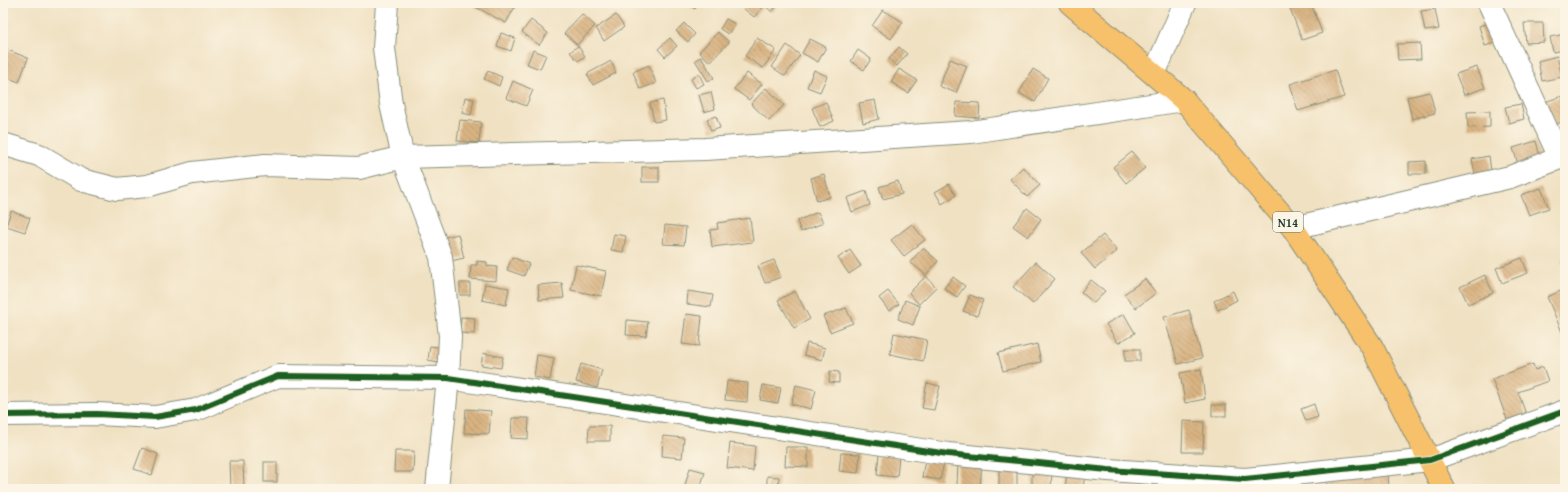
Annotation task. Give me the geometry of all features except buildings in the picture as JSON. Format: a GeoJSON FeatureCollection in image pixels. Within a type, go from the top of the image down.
{"type":"FeatureCollection","features":[{"type":"Feature","properties":{"kind":"main road","name":"N14"},"geometry":{"type":"LineString","coordinates":[[1070,3],[1184,100],[1293,228],[1372,347],[1444,489]]}},
{"type":"Feature","properties":{"kind":"street"},"geometry":{"type":"LineString","coordinates":[[387,3],[384,48],[391,104],[403,157],[441,256],[450,336],[448,378],[437,489]]}},
{"type":"Feature","properties":{"kind":"street"},"geometry":{"type":"LineString","coordinates":[[1154,74],[1185,3]]}},
{"type":"Feature","properties":{"kind":"street"},"geometry":{"type":"LineString","coordinates":[[1293,228],[1510,177],[1563,157],[1489,3]]}},
{"type":"Feature","properties":{"kind":"street"},"geometry":{"type":"LineString","coordinates":[[3,144],[39,155],[82,180],[117,189],[147,186],[192,173],[265,165],[359,168],[403,157],[705,148],[971,132],[1184,100]]}},
{"type":"Feature","properties":{"kind":"street"},"geometry":{"type":"LineString","coordinates":[[3,415],[97,414],[155,417],[196,410],[278,376],[448,378],[948,454],[1108,470],[1245,479],[1430,460],[1565,411]]}},
{"type":"Feature","properties":{"kind":"cycle path"},"geometry":{"type":"LineString","coordinates":[[3,415],[97,414],[155,417],[196,410],[278,376],[448,378],[948,454],[1108,470],[1245,479],[1430,460],[1565,411]]}}]}
